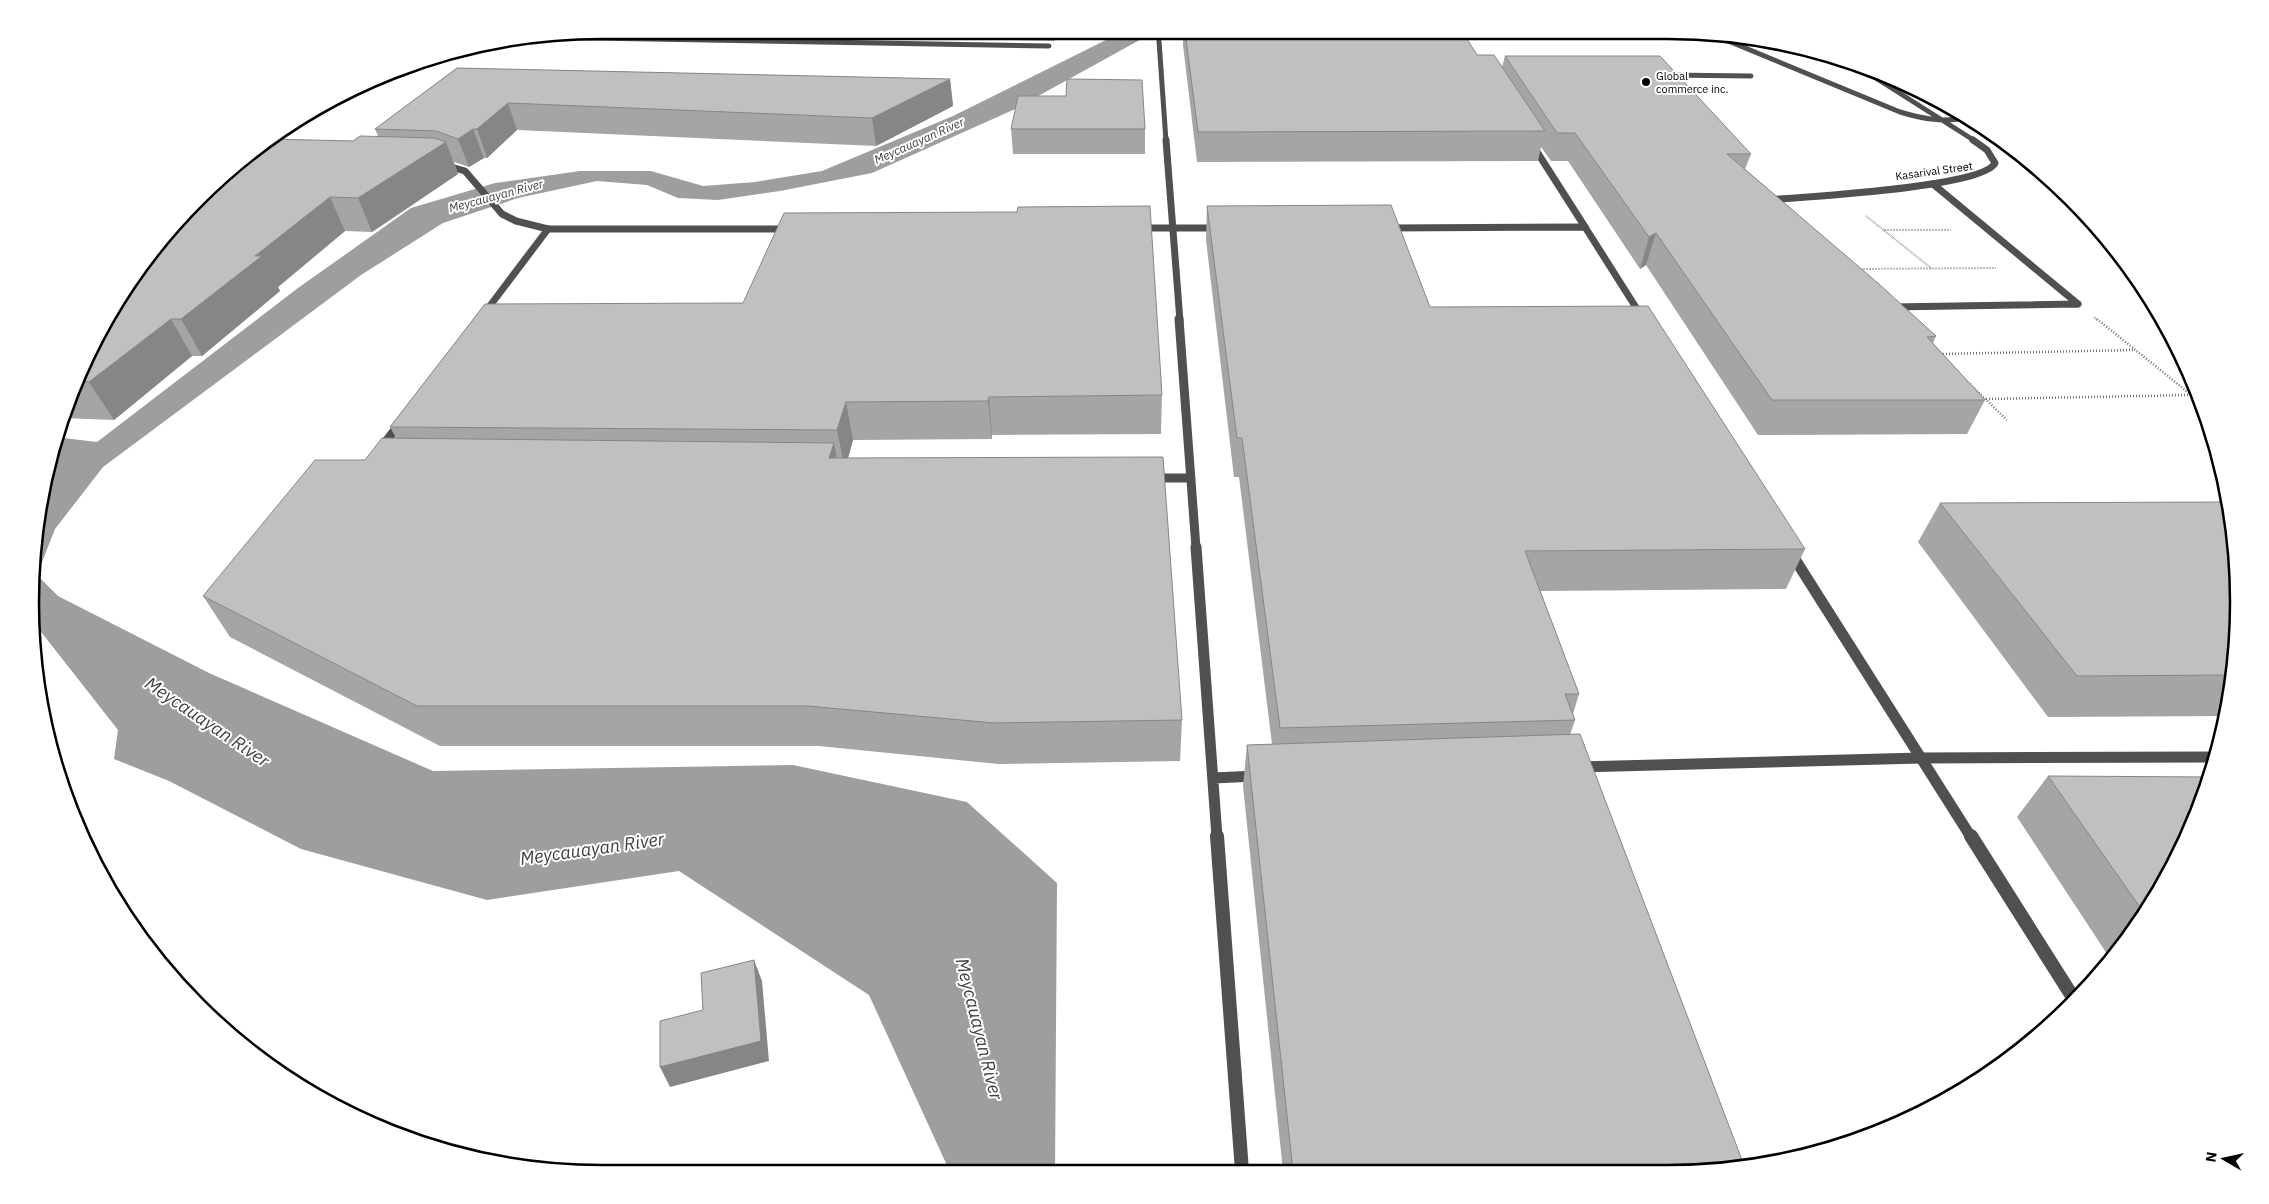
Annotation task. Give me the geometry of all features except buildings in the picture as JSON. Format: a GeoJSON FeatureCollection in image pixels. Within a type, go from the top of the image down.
{"type":"FeatureCollection","features":[{"type":"Feature","properties":{"kind":"street"},"geometry":{"type":"LineString","coordinates":[[649,39],[1049,46]]}},
{"type":"Feature","properties":{"kind":"street"},"geometry":{"type":"LineString","coordinates":[[1159,41],[1242,1165]]}},
{"type":"Feature","properties":{"kind":"street"},"geometry":{"type":"LineString","coordinates":[[1733,43],[1900,112],[1946,122],[1957,119]]}},
{"type":"Feature","properties":{"kind":"street"},"geometry":{"type":"LineString","coordinates":[[1664,76],[1751,76]]}},
{"type":"Feature","properties":{"kind":"street","name":"Kasarival Street"},"geometry":{"type":"LineString","coordinates":[[1773,206],[1765,200],[1933,184],[1979,175],[1991,170],[1995,162],[1987,150],[1881,81]]}},
{"type":"Feature","properties":{"kind":"street"},"geometry":{"type":"LineString","coordinates":[[1529,138],[1649,328]]}},
{"type":"Feature","properties":{"kind":"street"},"geometry":{"type":"LineString","coordinates":[[437,165],[447,165],[465,171],[502,214],[516,221],[548,229],[796,228]]}},
{"type":"Feature","properties":{"kind":"street"},"geometry":{"type":"LineString","coordinates":[[1933,184],[2078,304]]}},
{"type":"Feature","properties":{"kind":"street"},"geometry":{"type":"LineString","coordinates":[[1379,228],[1585,227]]}},
{"type":"Feature","properties":{"kind":"street"},"geometry":{"type":"LineString","coordinates":[[1133,228],[1222,228]]}},
{"type":"Feature","properties":{"kind":"street"},"geometry":{"type":"LineString","coordinates":[[475,324],[548,229]]}},
{"type":"Feature","properties":{"kind":"street"},"geometry":{"type":"LineString","coordinates":[[1883,301],[1889,307],[2078,304]]}},
{"type":"Feature","properties":{"kind":"street"},"geometry":{"type":"LineString","coordinates":[[378,459],[379,451],[409,412]]}},
{"type":"Feature","properties":{"kind":"street"},"geometry":{"type":"LineString","coordinates":[[1140,478],[1191,478]]}},
{"type":"Feature","properties":{"kind":"street"},"geometry":{"type":"LineString","coordinates":[[1788,547],[2071,994]]}},
{"type":"Feature","properties":{"kind":"street"},"geometry":{"type":"LineString","coordinates":[[1562,768],[1921,758],[2208,757]]}},
{"type":"Feature","properties":{"kind":"street"},"geometry":{"type":"LineString","coordinates":[[1214,778],[1273,776]]}},
{"type":"Feature","properties":{"kind":"path"},"geometry":{"type":"LineString","coordinates":[[1837,193],[1932,268]]}},
{"type":"Feature","properties":{"kind":"path"},"geometry":{"type":"LineString","coordinates":[[1884,230],[1987,229]]}},
{"type":"Feature","properties":{"kind":"path"},"geometry":{"type":"LineString","coordinates":[[1858,269],[2031,267]]}},
{"type":"Feature","properties":{"kind":"path"},"geometry":{"type":"LineString","coordinates":[[2078,304],[2190,394]]}},
{"type":"Feature","properties":{"kind":"path"},"geometry":{"type":"LineString","coordinates":[[1946,360],[1940,354],[2136,350]]}},
{"type":"Feature","properties":{"kind":"path"},"geometry":{"type":"LineString","coordinates":[[1966,380],[2007,420]]}},
{"type":"Feature","properties":{"kind":"path"},"geometry":{"type":"LineString","coordinates":[[1986,399],[2190,395]]}},
{"type":"Feature","properties":{"kind":"water","name":"Meycauayan River"},"geometry":{"type":"Polygon","coordinates":[[[1108,39],[1142,39],[1013,110],[872,173],[780,191],[718,200],[678,198],[647,185],[597,181],[518,198],[443,223],[361,275],[103,467],[55,529],[40,568],[50,492],[64,438],[97,442],[298,288],[411,208],[495,183],[580,171],[651,171],[703,186],[755,182],[822,171],[953,116],[1108,39]]]}},
{"type":"Feature","properties":{"kind":"water","name":"Meycauayan River"},"geometry":{"type":"Polygon","coordinates":[[[40,578],[58,596],[209,673],[433,771],[793,765],[967,802],[1057,883],[1055,1165],[947,1165],[869,995],[679,871],[487,900],[301,849],[169,781],[114,759],[118,730],[40,630],[40,578]]]}},
{"type":"Feature","properties":{"kind":"place","name":"Global commerce inc."},"geometry":{"type":"Point","coordinates":[1646,82]}}]}
